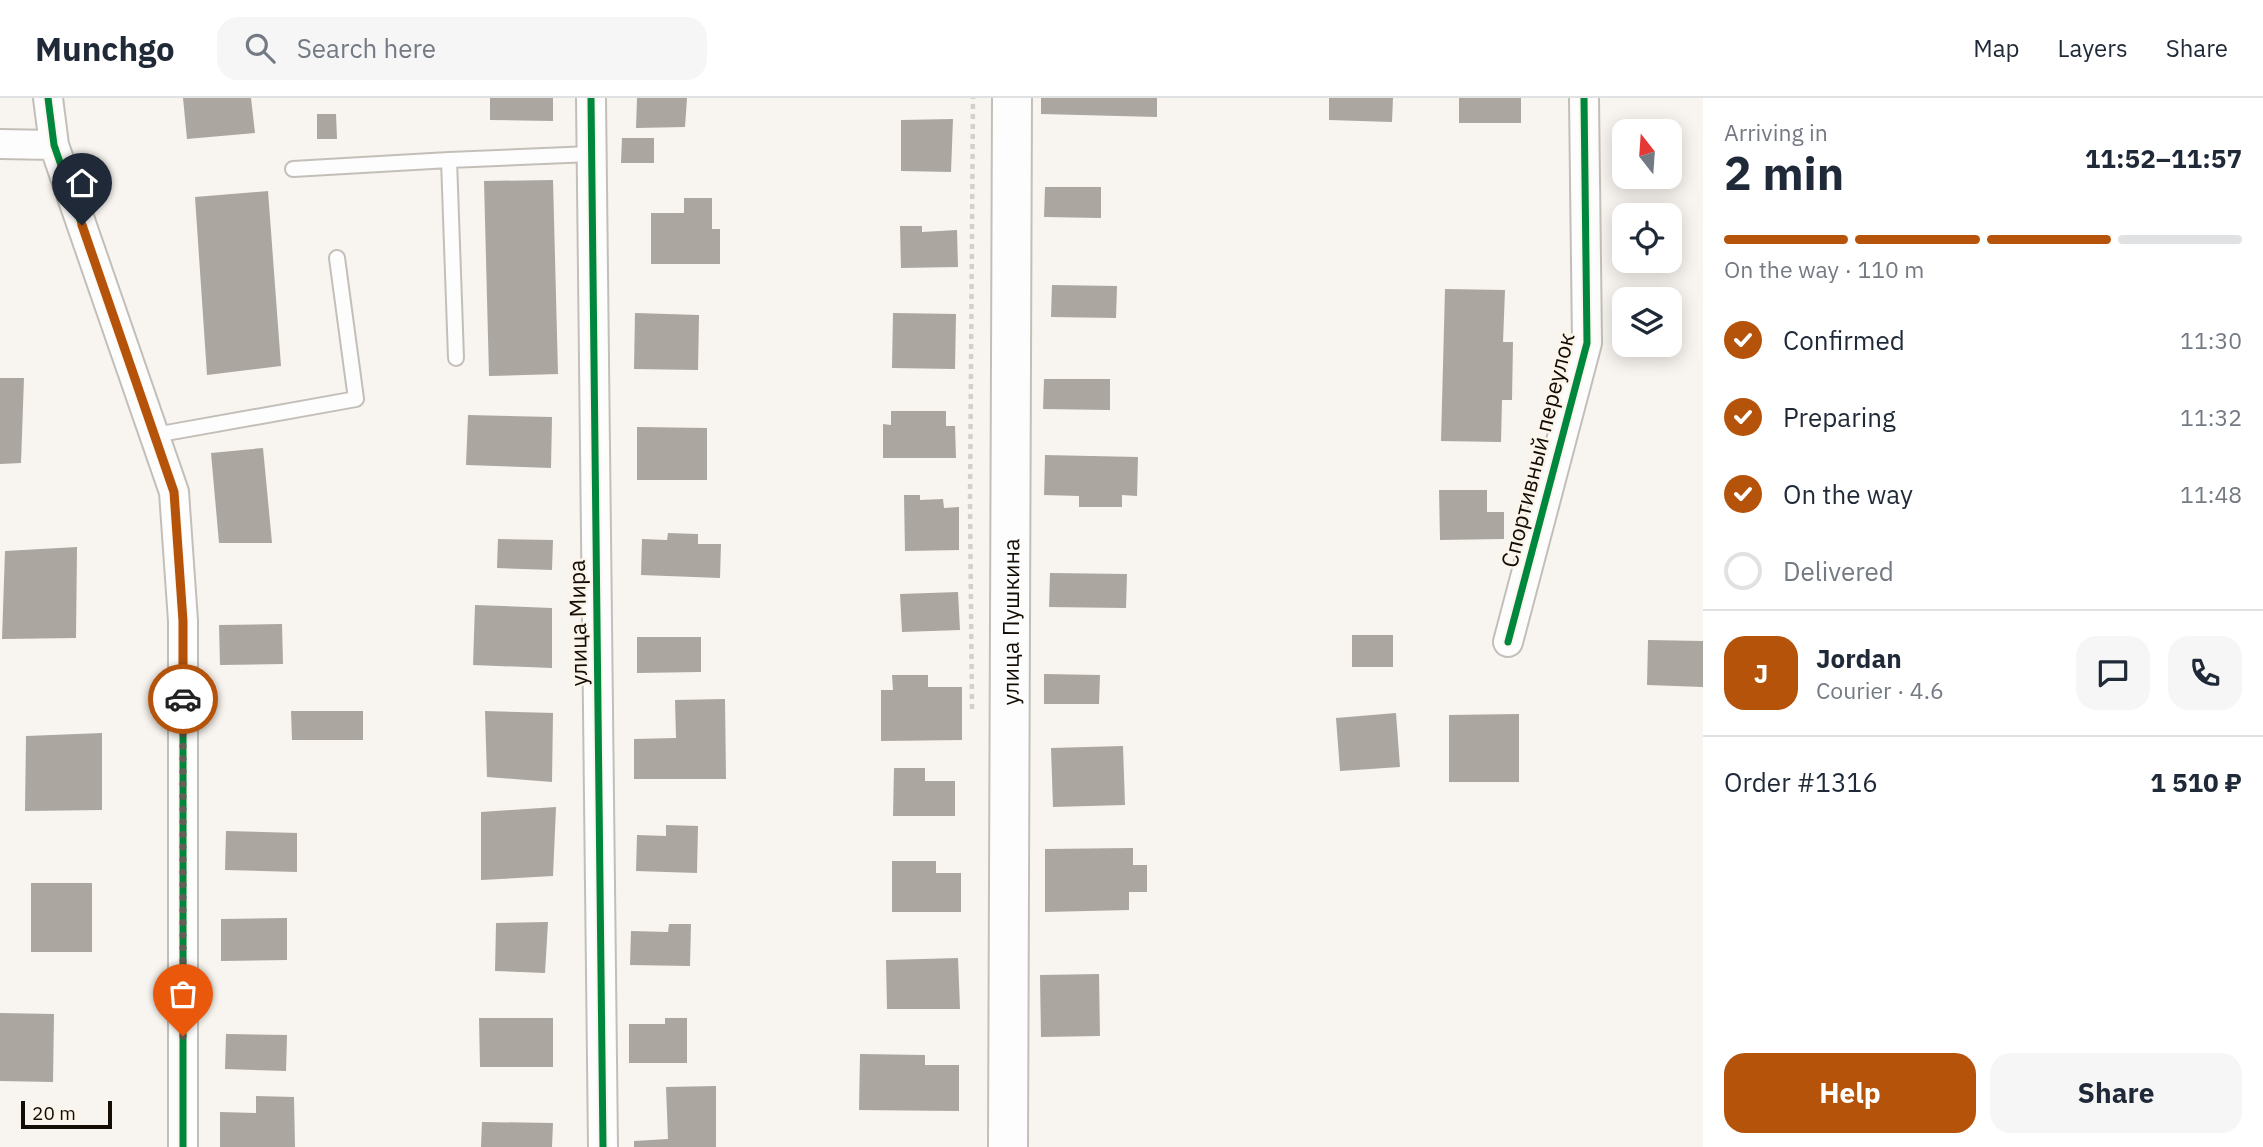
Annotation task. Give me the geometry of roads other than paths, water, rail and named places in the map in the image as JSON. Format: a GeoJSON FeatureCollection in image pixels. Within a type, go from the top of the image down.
{"type":"FeatureCollection","features":[{"type":"Feature","properties":{"kind":"main road","name":"улица Пушкина"},"geometry":{"type":"LineString","coordinates":[[1008,1147],[1012,98]]}},
{"type":"Feature","properties":{"kind":"street"},"geometry":{"type":"LineString","coordinates":[[48,98],[54,145],[174,492],[183,621],[183,1147]]}},
{"type":"Feature","properties":{"kind":"street","name":"улица Мира"},"geometry":{"type":"LineString","coordinates":[[591,98],[603,1147]]}},
{"type":"Feature","properties":{"kind":"street","name":"Спортивный переулок"},"geometry":{"type":"LineString","coordinates":[[1508,642],[1587,343],[1584,98]]}},
{"type":"Feature","properties":{"kind":"street"},"geometry":{"type":"LineString","coordinates":[[0,144],[54,145]]}},
{"type":"Feature","properties":{"kind":"lane"},"geometry":{"type":"LineString","coordinates":[[293,169],[591,154]]}},
{"type":"Feature","properties":{"kind":"lane"},"geometry":{"type":"LineString","coordinates":[[449,160],[456,358]]}},
{"type":"Feature","properties":{"kind":"lane"},"geometry":{"type":"LineString","coordinates":[[155,435],[356,399],[337,258]]}}]}
